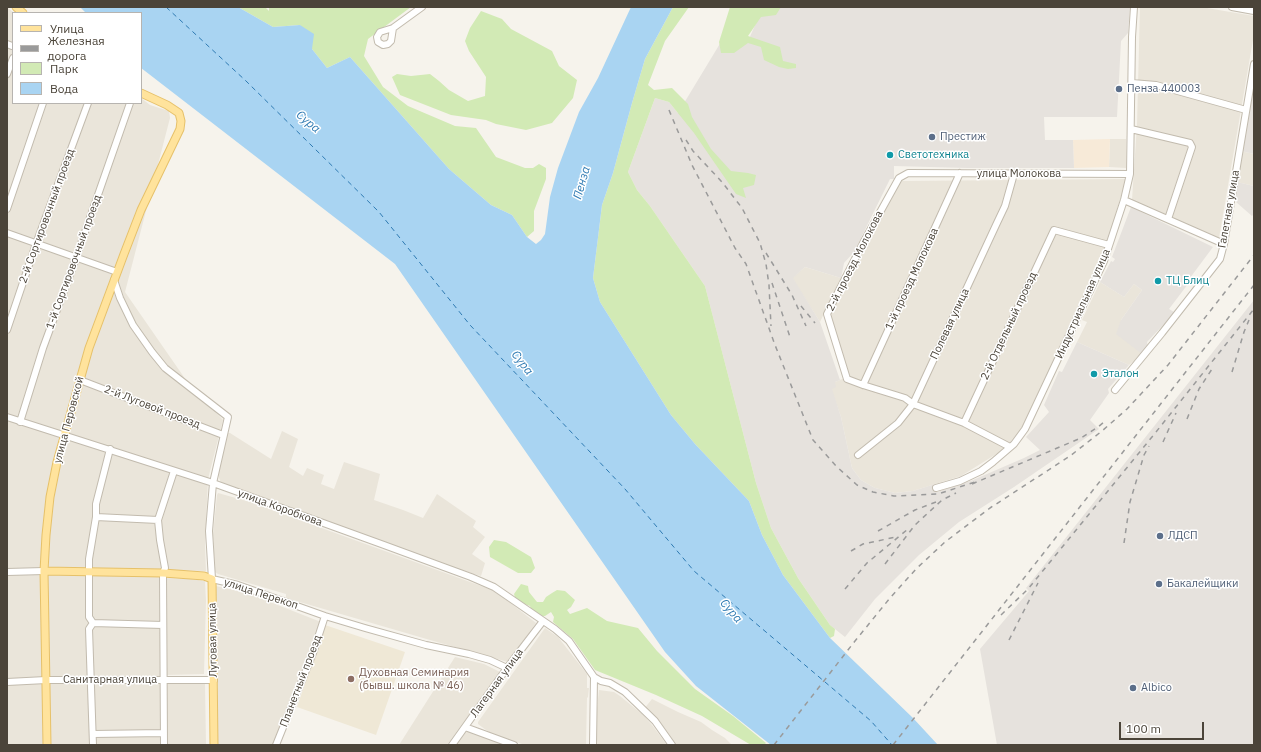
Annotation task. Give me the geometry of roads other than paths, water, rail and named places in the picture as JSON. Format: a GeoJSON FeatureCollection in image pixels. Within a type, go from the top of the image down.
{"type":"FeatureCollection","features":[{"type":"Feature","properties":{"kind":"main road","name":"улица Перовской"},"geometry":{"type":"LineString","coordinates":[[47,745],[44,571],[50,497],[57,462],[89,348],[114,280],[141,210],[180,130],[181,121],[179,113],[167,105],[142,93]]}},
{"type":"Feature","properties":{"kind":"main road","name":"улица Перекоп"},"geometry":{"type":"LineString","coordinates":[[44,571],[163,573],[204,576],[212,579]]}},
{"type":"Feature","properties":{"kind":"main road","name":"Луговая улица"},"geometry":{"type":"LineString","coordinates":[[212,579],[214,745]]}},
{"type":"Feature","properties":{"kind":"street"},"geometry":{"type":"LineString","coordinates":[[393,28],[391,42],[383,45],[378,42],[377,37],[380,32],[393,28],[422,7]]}},
{"type":"Feature","properties":{"kind":"street","name":"Индустриальная улица"},"geometry":{"type":"LineString","coordinates":[[936,488],[960,482],[981,471],[994,462],[1010,447],[1025,429],[1037,407],[1104,261],[1124,200],[1130,174],[1132,37],[1134,7]]}},
{"type":"Feature","properties":{"kind":"street"},"geometry":{"type":"LineString","coordinates":[[1232,7],[1254,11]]}},
{"type":"Feature","properties":{"kind":"street"},"geometry":{"type":"LineString","coordinates":[[7,74],[12,61]]}},
{"type":"Feature","properties":{"kind":"street","name":"Галетная улица"},"geometry":{"type":"LineString","coordinates":[[1115,390],[1162,334],[1220,259],[1224,244],[1254,64]]}},
{"type":"Feature","properties":{"kind":"street"},"geometry":{"type":"LineString","coordinates":[[1132,83],[1156,85],[1246,110]]}},
{"type":"Feature","properties":{"kind":"street"},"geometry":{"type":"LineString","coordinates":[[7,209],[43,104]]}},
{"type":"Feature","properties":{"kind":"street","name":"2-й Сортировочный проезд"},"geometry":{"type":"LineString","coordinates":[[7,330],[36,244],[88,104]]}},
{"type":"Feature","properties":{"kind":"street","name":"1-й Сортировочный проезд"},"geometry":{"type":"LineString","coordinates":[[20,422],[43,348],[130,104]]}},
{"type":"Feature","properties":{"kind":"street"},"geometry":{"type":"LineString","coordinates":[[1131,129],[1190,143],[1192,147],[1168,219]]}},
{"type":"Feature","properties":{"kind":"street","name":"улица Молокова"},"geometry":{"type":"LineString","coordinates":[[908,173],[1130,174]]}},
{"type":"Feature","properties":{"kind":"street","name":"2-й проезд Молокова"},"geometry":{"type":"LineString","coordinates":[[863,385],[847,379],[827,314],[863,243],[899,178],[908,173]]}},
{"type":"Feature","properties":{"kind":"street","name":"1-й проезд Молокова"},"geometry":{"type":"LineString","coordinates":[[863,385],[960,173]]}},
{"type":"Feature","properties":{"kind":"street","name":"Полевая улица"},"geometry":{"type":"LineString","coordinates":[[858,455],[898,422],[913,404],[1005,206],[1014,174]]}},
{"type":"Feature","properties":{"kind":"street"},"geometry":{"type":"LineString","coordinates":[[1124,200],[1224,244]]}},
{"type":"Feature","properties":{"kind":"street","name":"2-й Отдельный проезд"},"geometry":{"type":"LineString","coordinates":[[964,423],[1054,230],[1109,245]]}},
{"type":"Feature","properties":{"kind":"street"},"geometry":{"type":"LineString","coordinates":[[7,234],[117,272]]}},
{"type":"Feature","properties":{"kind":"street","name":"Луговая улица"},"geometry":{"type":"LineString","coordinates":[[114,280],[120,298],[133,325],[165,368],[228,417],[213,483],[209,531],[212,579]]}},
{"type":"Feature","properties":{"kind":"street","name":"2-й Луговой проезд"},"geometry":{"type":"LineString","coordinates":[[80,380],[223,435]]}},
{"type":"Feature","properties":{"kind":"street"},"geometry":{"type":"LineString","coordinates":[[863,385],[905,398],[913,404],[964,423],[1010,447]]}},
{"type":"Feature","properties":{"kind":"street","name":"улица Коробкова"},"geometry":{"type":"LineString","coordinates":[[7,417],[213,483],[471,577],[494,587],[569,641],[594,677]]}},
{"type":"Feature","properties":{"kind":"street"},"geometry":{"type":"LineString","coordinates":[[93,623],[89,617],[89,559],[96,517],[96,504],[110,449]]}},
{"type":"Feature","properties":{"kind":"street"},"geometry":{"type":"LineString","coordinates":[[164,745],[163,573],[165,568],[158,520],[174,471]]}},
{"type":"Feature","properties":{"kind":"street"},"geometry":{"type":"LineString","coordinates":[[96,517],[158,520]]}},
{"type":"Feature","properties":{"kind":"street","name":"улица Перекоп"},"geometry":{"type":"LineString","coordinates":[[7,572],[44,571]]}},
{"type":"Feature","properties":{"kind":"street","name":"улица Перекоп"},"geometry":{"type":"LineString","coordinates":[[212,579],[238,585],[325,616],[426,645],[483,658],[507,668]]}},
{"type":"Feature","properties":{"kind":"street","name":"Планетный проезд"},"geometry":{"type":"LineString","coordinates":[[276,745],[313,653],[325,616]]}},
{"type":"Feature","properties":{"kind":"street","name":"Лагерная улица"},"geometry":{"type":"LineString","coordinates":[[452,745],[507,668],[543,622]]}},
{"type":"Feature","properties":{"kind":"street"},"geometry":{"type":"LineString","coordinates":[[93,623],[163,625]]}},
{"type":"Feature","properties":{"kind":"street"},"geometry":{"type":"LineString","coordinates":[[93,623],[89,629],[93,745]]}},
{"type":"Feature","properties":{"kind":"street"},"geometry":{"type":"LineString","coordinates":[[593,745],[594,677],[625,692],[655,721],[672,745]]}},
{"type":"Feature","properties":{"kind":"street","name":"Санитарная улица"},"geometry":{"type":"LineString","coordinates":[[7,682],[46,680],[214,680]]}},
{"type":"Feature","properties":{"kind":"street"},"geometry":{"type":"LineString","coordinates":[[465,727],[514,745]]}},
{"type":"Feature","properties":{"kind":"street"},"geometry":{"type":"LineString","coordinates":[[93,734],[164,733]]}},
{"type":"Feature","properties":{"kind":"water"},"geometry":{"type":"Polygon","coordinates":[[[80,7],[238,7],[273,27],[300,25],[314,34],[312,49],[327,68],[350,57],[449,169],[491,205],[512,215],[527,237],[536,244],[545,234],[550,197],[558,168],[579,112],[598,78],[631,7],[673,7],[645,59],[613,173],[602,205],[593,278],[600,302],[671,415],[695,444],[749,501],[762,535],[783,575],[830,638],[913,718],[938,745],[771,745],[696,686],[665,652],[395,264],[142,69],[142,12],[85,12],[80,7]]]}},
{"type":"Feature","properties":{"kind":"railway"},"geometry":{"type":"LineString","coordinates":[[669,110],[692,165],[735,248],[746,264],[775,345],[813,440],[836,466],[857,485],[873,492],[894,496],[938,494],[975,482]]}},
{"type":"Feature","properties":{"kind":"railway"},"geometry":{"type":"LineString","coordinates":[[686,140],[693,151],[722,182],[742,208],[760,243],[766,264],[769,285],[771,326]]}},
{"type":"Feature","properties":{"kind":"railway"},"geometry":{"type":"LineString","coordinates":[[766,253],[792,295],[806,326]]}},
{"type":"Feature","properties":{"kind":"railway"},"geometry":{"type":"LineString","coordinates":[[774,745],[855,641],[916,569],[945,542],[990,508],[1070,456],[1127,409],[1168,365],[1254,255]]}},
{"type":"Feature","properties":{"kind":"railway"},"geometry":{"type":"LineString","coordinates":[[772,283],[790,337]]}},
{"type":"Feature","properties":{"kind":"railway"},"geometry":{"type":"LineString","coordinates":[[893,745],[1254,285]]}},
{"type":"Feature","properties":{"kind":"railway"},"geometry":{"type":"LineString","coordinates":[[801,306],[815,323]]}},
{"type":"Feature","properties":{"kind":"railway"},"geometry":{"type":"LineString","coordinates":[[1001,615],[1028,589],[1254,309]]}},
{"type":"Feature","properties":{"kind":"railway"},"geometry":{"type":"LineString","coordinates":[[1232,372],[1249,320]]}},
{"type":"Feature","properties":{"kind":"railway"},"geometry":{"type":"LineString","coordinates":[[1187,419],[1199,389],[1212,369]]}},
{"type":"Feature","properties":{"kind":"railway"},"geometry":{"type":"LineString","coordinates":[[1163,442],[1176,413]]}},
{"type":"Feature","properties":{"kind":"railway"},"geometry":{"type":"LineString","coordinates":[[972,484],[1081,438],[1104,422]]}},
{"type":"Feature","properties":{"kind":"railway"},"geometry":{"type":"LineString","coordinates":[[1124,543],[1130,502],[1144,455],[1149,446]]}},
{"type":"Feature","properties":{"kind":"railway"},"geometry":{"type":"LineString","coordinates":[[885,564],[915,525],[942,500],[956,493]]}},
{"type":"Feature","properties":{"kind":"railway"},"geometry":{"type":"LineString","coordinates":[[878,531],[915,510],[936,502]]}},
{"type":"Feature","properties":{"kind":"railway"},"geometry":{"type":"LineString","coordinates":[[845,589],[867,563],[908,529]]}},
{"type":"Feature","properties":{"kind":"railway"},"geometry":{"type":"LineString","coordinates":[[851,551],[863,544],[896,537]]}},
{"type":"Feature","properties":{"kind":"railway"},"geometry":{"type":"LineString","coordinates":[[1009,640],[1038,583]]}},
{"type":"Feature","properties":{"kind":"place","name":"Пенза 440003"},"geometry":{"type":"Point","coordinates":[1119,89]}},
{"type":"Feature","properties":{"kind":"place","name":"Престиж"},"geometry":{"type":"Point","coordinates":[932,137]}},
{"type":"Feature","properties":{"kind":"place","name":"Светотехника"},"geometry":{"type":"Point","coordinates":[890,155]}},
{"type":"Feature","properties":{"kind":"place","name":"ТЦ Блиц"},"geometry":{"type":"Point","coordinates":[1158,281]}},
{"type":"Feature","properties":{"kind":"place","name":"Эталон"},"geometry":{"type":"Point","coordinates":[1094,374]}},
{"type":"Feature","properties":{"kind":"place","name":"ЛДСП"},"geometry":{"type":"Point","coordinates":[1160,536]}},
{"type":"Feature","properties":{"kind":"place","name":"Бакалейщики"},"geometry":{"type":"Point","coordinates":[1159,584]}},
{"type":"Feature","properties":{"kind":"place","name":"Духовная Семинария (бывш. школа № 46)"},"geometry":{"type":"Point","coordinates":[351,679]}},
{"type":"Feature","properties":{"kind":"place","name":"Albico"},"geometry":{"type":"Point","coordinates":[1133,688]}},
{"type":"Feature","properties":{"kind":"water label","name":"Сура"},"geometry":{"type":"Point","coordinates":[308,122]}},
{"type":"Feature","properties":{"kind":"water label","name":"Пенза"},"geometry":{"type":"Point","coordinates":[582,183]}},
{"type":"Feature","properties":{"kind":"water label","name":"Сура"},"geometry":{"type":"Point","coordinates":[522,363]}},
{"type":"Feature","properties":{"kind":"water label","name":"Сура"},"geometry":{"type":"Point","coordinates":[731,611]}}]}
